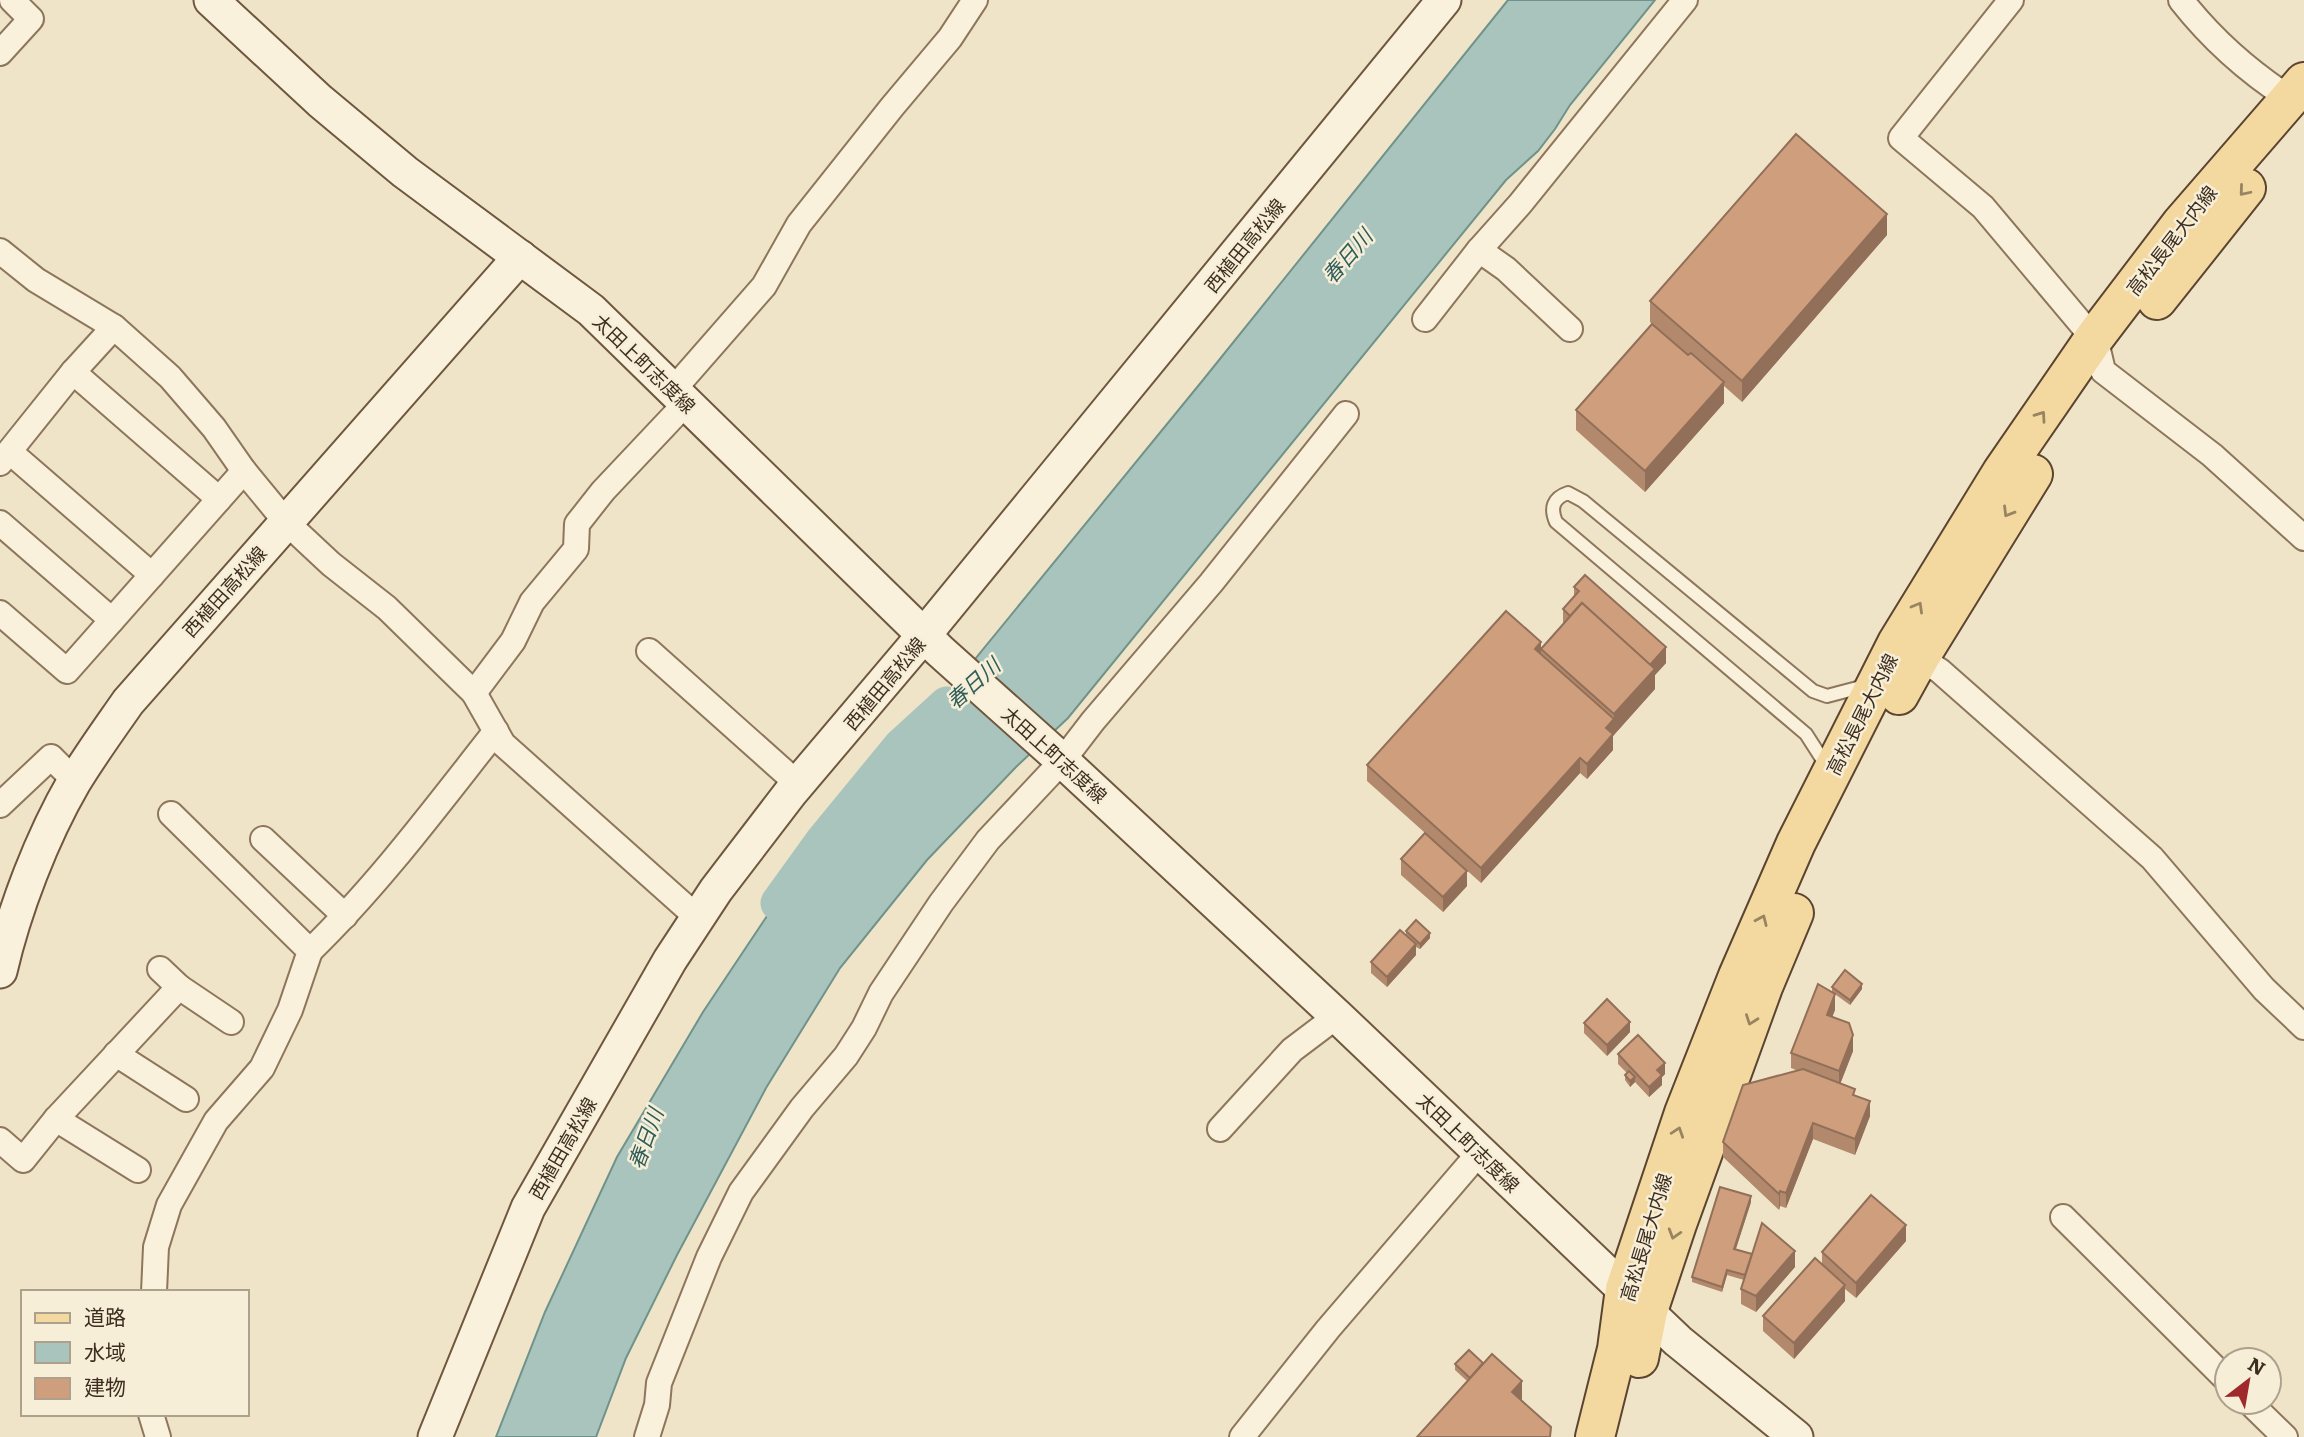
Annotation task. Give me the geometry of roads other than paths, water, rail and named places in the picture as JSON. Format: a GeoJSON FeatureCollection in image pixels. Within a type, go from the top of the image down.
{"type":"FeatureCollection","features":[{"type":"Feature","properties":{"kind":"main road","name":"太田上町志度線"},"geometry":{"type":"LineString","coordinates":[[211,0],[320,100],[395,163],[591,310],[932,643],[1058,756],[1337,1016],[1692,1354],[1796,1437]]}},
{"type":"Feature","properties":{"kind":"main road","name":"西植田高松線"},"geometry":{"type":"LineString","coordinates":[[435,1437],[528,1208],[670,960],[716,890],[798,784],[932,643],[1444,0]]}},
{"type":"Feature","properties":{"kind":"main road","name":"高松長尾大内線"},"geometry":{"type":"LineString","coordinates":[[1620,1437],[1638,1366],[1636,1300],[1684,1113],[1738,976],[1827,780],[1877,683],[1908,650],[2025,486],[2099,354],[2202,242],[2299,100]]}},
{"type":"Feature","properties":{"kind":"main road","name":"西植田高松線"},"geometry":{"type":"LineString","coordinates":[[0,971],[6,944],[29,879],[75,781],[128,702],[520,257]]}},
{"type":"Feature","properties":{"kind":"main road","name":"高松長尾大内線"},"geometry":{"type":"LineString","coordinates":[[1595,1437],[1617,1349],[1636,1300],[1676,1224],[1763,987],[1819,854],[1884,722],[1908,650]]}},
{"type":"Feature","properties":{"kind":"street"},"geometry":{"type":"LineString","coordinates":[[0,53],[32,19],[12,0]]}},
{"type":"Feature","properties":{"kind":"street"},"geometry":{"type":"LineString","coordinates":[[474,693],[513,641],[532,602],[576,549],[577,524],[764,286],[799,224],[950,38],[975,0]]}},
{"type":"Feature","properties":{"kind":"street"},"geometry":{"type":"LineString","coordinates":[[1424,319],[1685,0]]}},
{"type":"Feature","properties":{"kind":"street"},"geometry":{"type":"LineString","coordinates":[[2011,0],[1901,138],[1983,207],[2084,327],[2099,354],[2304,538]]}},
{"type":"Feature","properties":{"kind":"street"},"geometry":{"type":"LineString","coordinates":[[2180,0],[2196,20],[2225,47],[2299,100]]}},
{"type":"Feature","properties":{"kind":"street"},"geometry":{"type":"LineString","coordinates":[[1479,250],[1506,269],[1570,329]]}},
{"type":"Feature","properties":{"kind":"street"},"geometry":{"type":"LineString","coordinates":[[0,251],[36,280],[114,327],[170,377],[214,428],[244,471],[286,522],[331,564],[387,608],[474,693],[503,744],[698,918]]}},
{"type":"Feature","properties":{"kind":"street"},"geometry":{"type":"LineString","coordinates":[[114,327],[5,458],[152,575]]}},
{"type":"Feature","properties":{"kind":"street"},"geometry":{"type":"LineString","coordinates":[[73,373],[219,499]]}},
{"type":"Feature","properties":{"kind":"street"},"geometry":{"type":"LineString","coordinates":[[647,1437],[657,1405],[659,1383],[709,1257],[741,1192],[802,1108],[846,1056],[864,1028],[881,993],[941,903],[988,840],[1058,756],[1093,721],[1211,583],[1346,414]]}},
{"type":"Feature","properties":{"kind":"street"},"geometry":{"type":"LineString","coordinates":[[0,613],[67,671],[244,471]]}},
{"type":"Feature","properties":{"kind":"street"},"geometry":{"type":"LineString","coordinates":[[0,523],[112,620]]}},
{"type":"Feature","properties":{"kind":"street"},"geometry":{"type":"LineString","coordinates":[[1908,650],[1940,671],[2152,858],[2264,989],[2304,1027]]}},
{"type":"Feature","properties":{"kind":"street"},"geometry":{"type":"LineString","coordinates":[[649,651],[798,784]]}},
{"type":"Feature","properties":{"kind":"street"},"geometry":{"type":"LineString","coordinates":[[154,1290],[156,1247],[169,1205],[216,1121],[262,1068],[290,1010],[310,951],[395,860],[496,731]]}},
{"type":"Feature","properties":{"kind":"street"},"geometry":{"type":"LineString","coordinates":[[1,802],[51,757],[75,781]]}},
{"type":"Feature","properties":{"kind":"street"},"geometry":{"type":"LineString","coordinates":[[171,814],[310,951]]}},
{"type":"Feature","properties":{"kind":"street"},"geometry":{"type":"LineString","coordinates":[[263,839],[345,916]]}},
{"type":"Feature","properties":{"kind":"street"},"geometry":{"type":"LineString","coordinates":[[160,969],[179,987],[231,1022]]}},
{"type":"Feature","properties":{"kind":"street"},"geometry":{"type":"LineString","coordinates":[[0,1140],[23,1160],[56,1119],[179,987]]}},
{"type":"Feature","properties":{"kind":"street"},"geometry":{"type":"LineString","coordinates":[[1220,1129],[1292,1050],[1337,1016]]}},
{"type":"Feature","properties":{"kind":"street"},"geometry":{"type":"LineString","coordinates":[[116,1054],[186,1099]]}},
{"type":"Feature","properties":{"kind":"street"},"geometry":{"type":"LineString","coordinates":[[56,1119],[138,1170]]}},
{"type":"Feature","properties":{"kind":"street"},"geometry":{"type":"LineString","coordinates":[[1242,1437],[1328,1329],[1480,1152]]}},
{"type":"Feature","properties":{"kind":"street"},"geometry":{"type":"LineString","coordinates":[[2063,1217],[2213,1366]]}},
{"type":"Feature","properties":{"kind":"street"},"geometry":{"type":"LineString","coordinates":[[151,1416],[158,1437]]}},
{"type":"Feature","properties":{"kind":"street"},"geometry":{"type":"LineString","coordinates":[[2263,1416],[2285,1437]]}},
{"type":"Feature","properties":{"kind":"lane"},"geometry":{"type":"LineString","coordinates":[[1827,780],[1824,762],[1806,734],[1556,522],[1552,512],[1553,504],[1560,496],[1568,493],[1583,501],[1813,691],[1827,696],[1877,683]]}},
{"type":"Feature","properties":{"kind":"water"},"geometry":{"type":"Polygon","coordinates":[[[1508,0],[1655,0],[1570,105],[1538,151],[1506,180],[1068,718],[1016,767],[927,860],[840,968],[766,1088],[677,1255],[626,1358],[596,1437],[496,1437],[545,1312],[617,1157],[703,1012],[775,904],[1203,380],[1508,0]]]}},
{"type":"Feature","properties":{"kind":"waterway","name":"春日川"},"geometry":{"type":"LineString","coordinates":[[779,903],[823,842],[901,747],[947,705]]}}]}
